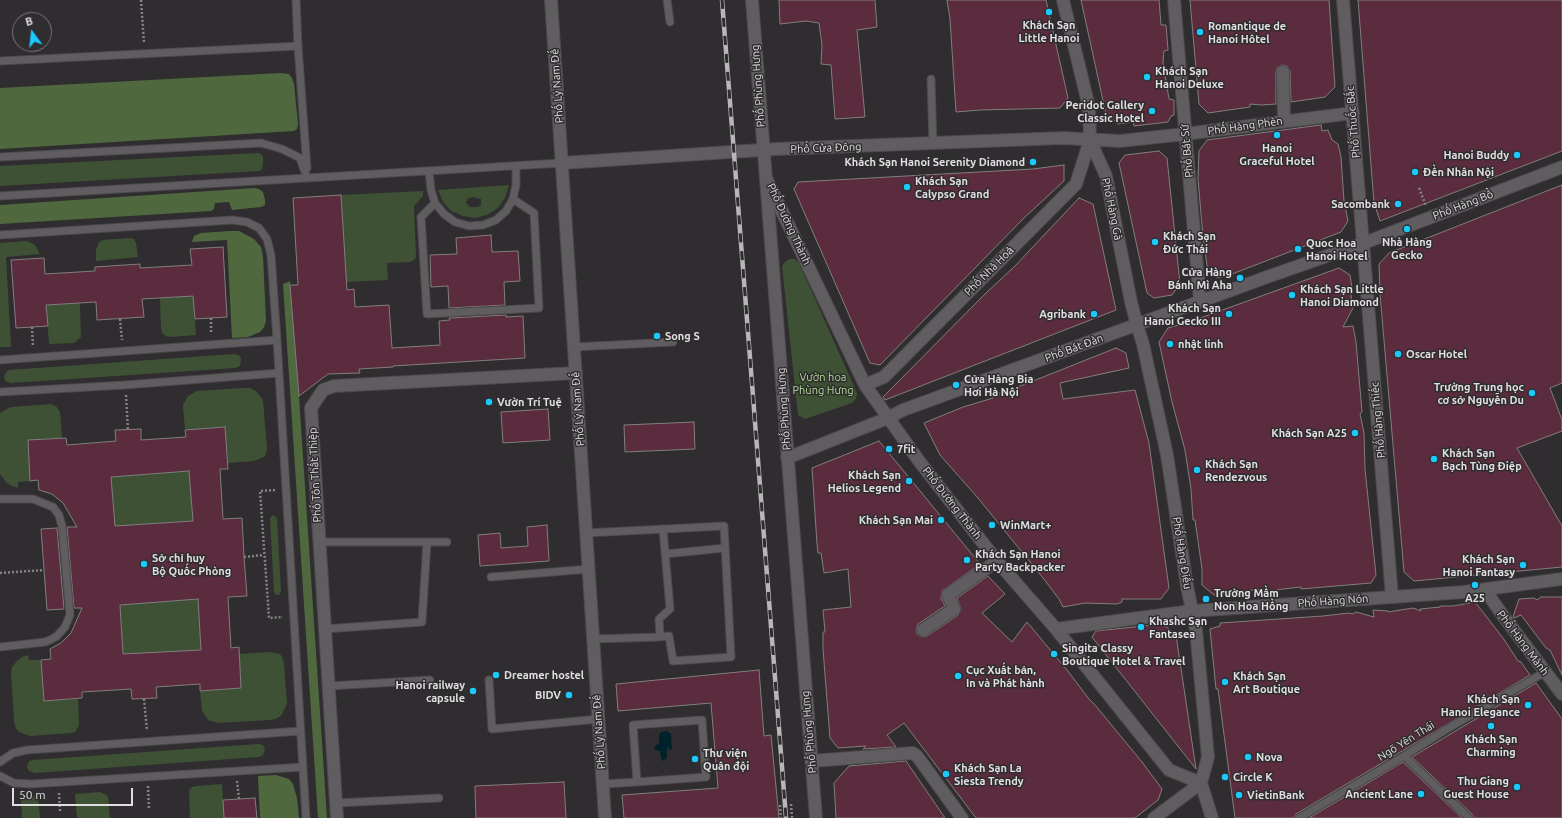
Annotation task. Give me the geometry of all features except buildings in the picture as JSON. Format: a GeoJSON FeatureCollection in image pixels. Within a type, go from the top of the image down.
{"type":"FeatureCollection","features":[{"type":"Feature","properties":{"kind":"street","name":"Phố Lý Nam Đế"},"geometry":{"type":"LineString","coordinates":[[551,0],[605,818]]}},
{"type":"Feature","properties":{"kind":"street","name":"Phố Phùng Hưng"},"geometry":{"type":"LineString","coordinates":[[752,0],[816,818]]}},
{"type":"Feature","properties":{"kind":"street","name":"Phố Hàng Gà"},"geometry":{"type":"LineString","coordinates":[[1063,0],[1089,107],[1090,140],[1106,176],[1137,325]]}},
{"type":"Feature","properties":{"kind":"street","name":"Phố Bát Sứ"},"geometry":{"type":"LineString","coordinates":[[1174,0],[1200,302]]}},
{"type":"Feature","properties":{"kind":"street","name":"Phố Thuốc Bắc"},"geometry":{"type":"LineString","coordinates":[[1343,0],[1364,243]]}},
{"type":"Feature","properties":{"kind":"street"},"geometry":{"type":"LineString","coordinates":[[1284,72],[1284,120]]}},
{"type":"Feature","properties":{"kind":"street","name":"Phố Hàng Phèn"},"geometry":{"type":"LineString","coordinates":[[1090,140],[1120,141],[1185,134],[1284,120],[1353,113]]}},
{"type":"Feature","properties":{"kind":"street","name":"Phố Cửa Đông"},"geometry":{"type":"LineString","coordinates":[[562,163],[763,150],[1063,138],[1090,140]]}},
{"type":"Feature","properties":{"kind":"street","name":"Phố Nhà Hoả"},"geometry":{"type":"LineString","coordinates":[[865,385],[884,377],[1076,184],[1090,140]]}},
{"type":"Feature","properties":{"kind":"street","name":"Phố Hàng Bồ"},"geometry":{"type":"LineString","coordinates":[[1364,243],[1562,167]]}},
{"type":"Feature","properties":{"kind":"street","name":"Phố Đường Thành"},"geometry":{"type":"LineString","coordinates":[[765,175],[865,385],[888,418],[919,461],[997,561],[1056,629],[1169,770],[1201,783]]}},
{"type":"Feature","properties":{"kind":"street","name":"Phố Bát Đàn"},"geometry":{"type":"LineString","coordinates":[[787,458],[888,418],[902,410],[1364,243]]}},
{"type":"Feature","properties":{"kind":"street","name":"Phố Hàng Thiếc"},"geometry":{"type":"LineString","coordinates":[[1364,243],[1392,597]]}},
{"type":"Feature","properties":{"kind":"street","name":"Phố Hàng Điếu"},"geometry":{"type":"LineString","coordinates":[[1137,325],[1143,344],[1167,454],[1187,586],[1196,630],[1208,757],[1201,783]]}},
{"type":"Feature","properties":{"kind":"street","name":"Phố Tôn Thất Thiệp"},"geometry":{"type":"LineString","coordinates":[[337,818],[311,408],[323,390],[334,386],[576,372]]}},
{"type":"Feature","properties":{"kind":"street"},"geometry":{"type":"LineString","coordinates":[[923,630],[954,609],[948,595],[997,561]]}},
{"type":"Feature","properties":{"kind":"street","name":"Phố Hàng Nón"},"geometry":{"type":"LineString","coordinates":[[1056,629],[1192,611],[1485,590],[1562,579]]}},
{"type":"Feature","properties":{"kind":"street","name":"Phố Hàng Mành"},"geometry":{"type":"LineString","coordinates":[[1485,590],[1562,694]]}},
{"type":"Feature","properties":{"kind":"street"},"geometry":{"type":"LineString","coordinates":[[812,761],[913,753],[917,756],[962,818]]}},
{"type":"Feature","properties":{"kind":"street"},"geometry":{"type":"LineString","coordinates":[[1154,818],[1201,783],[1212,818]]}},
{"type":"Feature","properties":{"kind":"lane"},"geometry":{"type":"LineString","coordinates":[[296,0],[307,178]]}},
{"type":"Feature","properties":{"kind":"lane"},"geometry":{"type":"LineString","coordinates":[[667,0],[670,22]]}},
{"type":"Feature","properties":{"kind":"lane"},"geometry":{"type":"LineString","coordinates":[[0,62],[298,46]]}},
{"type":"Feature","properties":{"kind":"lane"},"geometry":{"type":"LineString","coordinates":[[931,79],[933,144]]}},
{"type":"Feature","properties":{"kind":"lane"},"geometry":{"type":"LineString","coordinates":[[0,158],[261,143],[282,149],[300,158],[307,178]]}},
{"type":"Feature","properties":{"kind":"lane"},"geometry":{"type":"LineString","coordinates":[[0,196],[562,163]]}},
{"type":"Feature","properties":{"kind":"lane"},"geometry":{"type":"LineString","coordinates":[[429,171],[431,190],[435,203],[444,214],[455,222],[469,226],[476,226],[496,220],[506,211],[513,199],[516,185],[516,166]]}},
{"type":"Feature","properties":{"kind":"lane"},"geometry":{"type":"LineString","coordinates":[[435,203],[421,217],[426,314],[539,308],[534,213],[513,199]]}},
{"type":"Feature","properties":{"kind":"lane"},"geometry":{"type":"LineString","coordinates":[[0,236],[232,220],[247,222],[260,228],[267,239],[271,255],[277,340],[306,818]]}},
{"type":"Feature","properties":{"kind":"lane"},"geometry":{"type":"LineString","coordinates":[[0,360],[277,340]]}},
{"type":"Feature","properties":{"kind":"lane"},"geometry":{"type":"LineString","coordinates":[[574,347],[673,342]]}},
{"type":"Feature","properties":{"kind":"lane"},"geometry":{"type":"LineString","coordinates":[[0,392],[110,386],[279,373]]}},
{"type":"Feature","properties":{"kind":"lane"},"geometry":{"type":"LineString","coordinates":[[0,499],[33,499],[53,507],[59,515],[62,526],[70,615],[65,627],[57,636],[50,640],[45,642],[0,647]]}},
{"type":"Feature","properties":{"kind":"lane"},"geometry":{"type":"LineString","coordinates":[[586,533],[724,526],[731,657],[673,660],[669,636],[593,639]]}},
{"type":"Feature","properties":{"kind":"lane"},"geometry":{"type":"LineString","coordinates":[[660,636],[659,619],[670,609],[663,529]]}},
{"type":"Feature","properties":{"kind":"lane"},"geometry":{"type":"LineString","coordinates":[[319,542],[447,542]]}},
{"type":"Feature","properties":{"kind":"lane"},"geometry":{"type":"LineString","coordinates":[[325,629],[422,622],[427,542]]}},
{"type":"Feature","properties":{"kind":"lane"},"geometry":{"type":"LineString","coordinates":[[665,554],[725,548]]}},
{"type":"Feature","properties":{"kind":"lane"},"geometry":{"type":"LineString","coordinates":[[490,577],[589,570]]}},
{"type":"Feature","properties":{"kind":"lane","name":"Ngõ Yên Thái"},"geometry":{"type":"LineString","coordinates":[[1299,818],[1404,756],[1447,728],[1545,672]]}},
{"type":"Feature","properties":{"kind":"lane"},"geometry":{"type":"LineString","coordinates":[[329,686],[430,680]]}},
{"type":"Feature","properties":{"kind":"lane"},"geometry":{"type":"LineString","coordinates":[[489,680],[492,729],[598,719]]}},
{"type":"Feature","properties":{"kind":"lane"},"geometry":{"type":"LineString","coordinates":[[603,784],[637,782],[706,776],[702,720],[633,725],[637,782]]}},
{"type":"Feature","properties":{"kind":"lane"},"geometry":{"type":"LineString","coordinates":[[0,762],[13,753],[26,750],[300,731]]}},
{"type":"Feature","properties":{"kind":"lane"},"geometry":{"type":"LineString","coordinates":[[1404,756],[1468,818]]}},
{"type":"Feature","properties":{"kind":"lane"},"geometry":{"type":"LineString","coordinates":[[0,776],[14,783],[30,784],[303,766]]}},
{"type":"Feature","properties":{"kind":"lane"},"geometry":{"type":"LineString","coordinates":[[336,803],[439,798]]}},
{"type":"Feature","properties":{"kind":"path"},"geometry":{"type":"LineString","coordinates":[[141,0],[144,54]]}},
{"type":"Feature","properties":{"kind":"path"},"geometry":{"type":"LineString","coordinates":[[1419,188],[1430,217]]}},
{"type":"Feature","properties":{"kind":"path"},"geometry":{"type":"LineString","coordinates":[[211,318],[211,330]]}},
{"type":"Feature","properties":{"kind":"path"},"geometry":{"type":"LineString","coordinates":[[120,319],[122,336]]}},
{"type":"Feature","properties":{"kind":"path"},"geometry":{"type":"LineString","coordinates":[[32,327],[32,342]]}},
{"type":"Feature","properties":{"kind":"path"},"geometry":{"type":"LineString","coordinates":[[126,408],[128,430]]}},
{"type":"Feature","properties":{"kind":"path"},"geometry":{"type":"LineString","coordinates":[[286,490],[260,491],[269,618],[293,616]]}},
{"type":"Feature","properties":{"kind":"path"},"geometry":{"type":"LineString","coordinates":[[244,557],[264,555]]}},
{"type":"Feature","properties":{"kind":"path"},"geometry":{"type":"LineString","coordinates":[[0,573],[44,570]]}},
{"type":"Feature","properties":{"kind":"path"},"geometry":{"type":"LineString","coordinates":[[144,698],[147,742]]}},
{"type":"Feature","properties":{"kind":"path"},"geometry":{"type":"LineString","coordinates":[[238,787],[239,799]]}},
{"type":"Feature","properties":{"kind":"path"},"geometry":{"type":"LineString","coordinates":[[148,792],[149,810]]}},
{"type":"Feature","properties":{"kind":"path"},"geometry":{"type":"LineString","coordinates":[[59,798],[60,812]]}},
{"type":"Feature","properties":{"kind":"path"},"geometry":{"type":"LineString","coordinates":[[780,804],[781,818]]}},
{"type":"Feature","properties":{"kind":"path"},"geometry":{"type":"LineString","coordinates":[[790,804],[792,818]]}},
{"type":"Feature","properties":{"kind":"green space"},"geometry":{"type":"Polygon","coordinates":[[[281,73],[289,74],[294,84],[298,124],[297,129],[294,131],[0,149],[0,88],[281,73]]]}},
{"type":"Feature","properties":{"kind":"green space"},"geometry":{"type":"Polygon","coordinates":[[[258,153],[263,157],[262,169],[259,171],[0,186],[0,166],[258,153]]]}},
{"type":"Feature","properties":{"kind":"green space"},"geometry":{"type":"Polygon","coordinates":[[[509,185],[505,198],[498,208],[487,215],[475,218],[463,216],[451,211],[443,202],[438,190],[509,185]],[[473,197],[468,198],[466,202],[470,207],[478,207],[481,205],[481,199],[473,197]]]}},
{"type":"Feature","properties":{"kind":"green space"},"geometry":{"type":"Polygon","coordinates":[[[254,188],[263,192],[265,205],[261,207],[232,210],[229,202],[215,203],[214,209],[211,211],[0,224],[0,205],[254,188]]]}},
{"type":"Feature","properties":{"kind":"green space"},"geometry":{"type":"Polygon","coordinates":[[[423,191],[423,196],[414,206],[416,257],[414,260],[410,262],[387,263],[388,280],[346,282],[341,195],[423,191]]]}},
{"type":"Feature","properties":{"kind":"green space"},"geometry":{"type":"Polygon","coordinates":[[[239,231],[254,239],[261,247],[263,256],[266,321],[260,332],[248,337],[232,338],[227,240],[192,242],[194,236],[201,233],[239,231]]]}},
{"type":"Feature","properties":{"kind":"green space"},"geometry":{"type":"Polygon","coordinates":[[[134,239],[136,243],[138,257],[96,261],[96,250],[99,242],[103,240],[134,239]]]}},
{"type":"Feature","properties":{"kind":"green space"},"geometry":{"type":"Polygon","coordinates":[[[27,241],[35,245],[40,254],[6,257],[11,347],[0,347],[0,243],[27,241]]]}},
{"type":"Feature","properties":{"kind":"green space","name":"Vườn hoa Phùng Hưng"},"geometry":{"type":"Polygon","coordinates":[[[790,259],[795,259],[799,263],[857,393],[856,399],[852,403],[805,419],[798,415],[782,266],[790,259]]]}},
{"type":"Feature","properties":{"kind":"green space"},"geometry":{"type":"Polygon","coordinates":[[[290,281],[327,818],[318,818],[283,284],[290,281]]]}},
{"type":"Feature","properties":{"kind":"green space"},"geometry":{"type":"Polygon","coordinates":[[[193,296],[196,335],[171,337],[162,333],[160,298],[193,296]]]}},
{"type":"Feature","properties":{"kind":"green space"},"geometry":{"type":"Polygon","coordinates":[[[80,303],[81,337],[74,343],[49,344],[46,305],[80,303]]]}},
{"type":"Feature","properties":{"kind":"green space"},"geometry":{"type":"Polygon","coordinates":[[[234,354],[239,355],[241,359],[240,366],[235,368],[11,383],[5,381],[4,377],[6,372],[9,370],[234,354]]]}},
{"type":"Feature","properties":{"kind":"green space"},"geometry":{"type":"Polygon","coordinates":[[[250,388],[256,391],[263,400],[267,449],[266,454],[264,457],[254,461],[228,463],[225,427],[185,430],[183,405],[188,396],[197,391],[250,388]]]}},
{"type":"Feature","properties":{"kind":"green space"},"geometry":{"type":"Polygon","coordinates":[[[51,404],[57,407],[60,412],[62,438],[28,440],[30,481],[18,482],[18,488],[12,486],[6,482],[0,474],[0,413],[11,407],[51,404]]]}},
{"type":"Feature","properties":{"kind":"green space"},"geometry":{"type":"Polygon","coordinates":[[[189,471],[193,521],[115,526],[111,477],[189,471]]]}},
{"type":"Feature","properties":{"kind":"green space"},"geometry":{"type":"Polygon","coordinates":[[[273,515],[277,518],[281,592],[279,595],[276,595],[274,592],[270,518],[273,515]]]}},
{"type":"Feature","properties":{"kind":"green space"},"geometry":{"type":"Polygon","coordinates":[[[198,599],[201,650],[123,655],[120,605],[198,599]]]}},
{"type":"Feature","properties":{"kind":"green space"},"geometry":{"type":"Polygon","coordinates":[[[269,652],[280,654],[284,663],[287,704],[281,716],[270,720],[218,723],[208,720],[202,711],[200,691],[241,688],[239,654],[269,652]]]}},
{"type":"Feature","properties":{"kind":"green space"},"geometry":{"type":"Polygon","coordinates":[[[28,655],[29,660],[41,660],[44,701],[78,699],[79,724],[75,732],[30,736],[19,732],[16,728],[14,722],[11,673],[12,667],[16,662],[22,657],[28,655]]]}},
{"type":"Feature","properties":{"kind":"green space"},"geometry":{"type":"Polygon","coordinates":[[[258,744],[263,745],[265,749],[263,755],[259,757],[35,773],[29,771],[27,767],[29,761],[33,760],[258,744]]]}},
{"type":"Feature","properties":{"kind":"green space"},"geometry":{"type":"Polygon","coordinates":[[[276,775],[289,779],[293,784],[297,798],[299,818],[260,818],[258,776],[276,775]]]}},
{"type":"Feature","properties":{"kind":"green space"},"geometry":{"type":"Polygon","coordinates":[[[222,784],[224,818],[190,818],[189,790],[192,787],[197,786],[222,784]]]}},
{"type":"Feature","properties":{"kind":"green space"},"geometry":{"type":"Polygon","coordinates":[[[100,792],[108,796],[110,818],[77,818],[75,794],[100,792]]]}},
{"type":"Feature","properties":{"kind":"green space"},"geometry":{"type":"Polygon","coordinates":[[[38,796],[40,818],[22,818],[21,797],[38,796]]]}},
{"type":"Feature","properties":{"kind":"water"},"geometry":{"type":"Polygon","coordinates":[[[667,731],[671,734],[672,749],[670,750],[667,746],[667,758],[663,761],[660,751],[655,750],[654,747],[659,743],[659,735],[661,732],[667,731]]]}},
{"type":"Feature","properties":{"kind":"railway"},"geometry":{"type":"LineString","coordinates":[[722,0],[786,818]]}},
{"type":"Feature","properties":{"kind":"place","name":"Khách Sạn Little Hanoi"},"geometry":{"type":"Point","coordinates":[1049,12]}},
{"type":"Feature","properties":{"kind":"place","name":"Romantique de Hanoi Hôtel"},"geometry":{"type":"Point","coordinates":[1200,32]}},
{"type":"Feature","properties":{"kind":"place","name":"Khách Sạn Hanoi Deluxe"},"geometry":{"type":"Point","coordinates":[1147,77]}},
{"type":"Feature","properties":{"kind":"place","name":"Peridot Gallery Classic Hotel"},"geometry":{"type":"Point","coordinates":[1152,111]}},
{"type":"Feature","properties":{"kind":"place","name":"Hanoi Graceful Hotel"},"geometry":{"type":"Point","coordinates":[1277,135]}},
{"type":"Feature","properties":{"kind":"place","name":"Hanoi Buddy"},"geometry":{"type":"Point","coordinates":[1517,155]}},
{"type":"Feature","properties":{"kind":"place","name":"Khách Sạn Hanoi Serenity Diamond"},"geometry":{"type":"Point","coordinates":[1033,162]}},
{"type":"Feature","properties":{"kind":"place","name":"Đền Nhân Nội"},"geometry":{"type":"Point","coordinates":[1415,172]}},
{"type":"Feature","properties":{"kind":"place","name":"Khách Sạn Calypso Grand"},"geometry":{"type":"Point","coordinates":[907,187]}},
{"type":"Feature","properties":{"kind":"place","name":"Sacombank"},"geometry":{"type":"Point","coordinates":[1398,204]}},
{"type":"Feature","properties":{"kind":"place","name":"Nhà Hàng Gecko"},"geometry":{"type":"Point","coordinates":[1407,229]}},
{"type":"Feature","properties":{"kind":"place","name":"Khách Sạn Đức Thái"},"geometry":{"type":"Point","coordinates":[1155,242]}},
{"type":"Feature","properties":{"kind":"place","name":"Quoc Hoa Hanoi Hotel"},"geometry":{"type":"Point","coordinates":[1298,249]}},
{"type":"Feature","properties":{"kind":"place","name":"Cửa Hàng Bánh Mì Aha"},"geometry":{"type":"Point","coordinates":[1240,278]}},
{"type":"Feature","properties":{"kind":"place","name":"Khách Sạn Little Hanoi Diamond"},"geometry":{"type":"Point","coordinates":[1292,295]}},
{"type":"Feature","properties":{"kind":"place","name":"Agribank"},"geometry":{"type":"Point","coordinates":[1094,314]}},
{"type":"Feature","properties":{"kind":"place","name":"Khách Sạn Hanoi Gecko III"},"geometry":{"type":"Point","coordinates":[1229,314]}},
{"type":"Feature","properties":{"kind":"place","name":"Song S"},"geometry":{"type":"Point","coordinates":[657,336]}},
{"type":"Feature","properties":{"kind":"place","name":"nhật linh"},"geometry":{"type":"Point","coordinates":[1170,344]}},
{"type":"Feature","properties":{"kind":"place","name":"Oscar Hotel"},"geometry":{"type":"Point","coordinates":[1398,354]}},
{"type":"Feature","properties":{"kind":"place","name":"Cửa Hàng Bia Hơi Hà Nội"},"geometry":{"type":"Point","coordinates":[956,385]}},
{"type":"Feature","properties":{"kind":"place","name":"Trường Trung học cơ sở Nguyễn Du"},"geometry":{"type":"Point","coordinates":[1532,393]}},
{"type":"Feature","properties":{"kind":"place","name":"Vườn Trí Tuệ"},"geometry":{"type":"Point","coordinates":[489,402]}},
{"type":"Feature","properties":{"kind":"place","name":"Khách Sạn A25"},"geometry":{"type":"Point","coordinates":[1355,433]}},
{"type":"Feature","properties":{"kind":"place","name":"7fit"},"geometry":{"type":"Point","coordinates":[889,449]}},
{"type":"Feature","properties":{"kind":"place","name":"Khách Sạn Bạch Tùng Điệp"},"geometry":{"type":"Point","coordinates":[1434,459]}},
{"type":"Feature","properties":{"kind":"place","name":"Khách Sạn Rendezvous"},"geometry":{"type":"Point","coordinates":[1197,470]}},
{"type":"Feature","properties":{"kind":"place","name":"Khách Sạn Helios Legend"},"geometry":{"type":"Point","coordinates":[909,481]}},
{"type":"Feature","properties":{"kind":"place","name":"Khách Sạn Mai"},"geometry":{"type":"Point","coordinates":[941,520]}},
{"type":"Feature","properties":{"kind":"place","name":"WinMart+"},"geometry":{"type":"Point","coordinates":[992,525]}},
{"type":"Feature","properties":{"kind":"place","name":"Khách Sạn Hanoi Party Backpacker"},"geometry":{"type":"Point","coordinates":[967,560]}},
{"type":"Feature","properties":{"kind":"place","name":"Sở chỉ huy Bộ Quốc Phòng"},"geometry":{"type":"Point","coordinates":[144,564]}},
{"type":"Feature","properties":{"kind":"place","name":"Khách Sạn Hanoi Fantasy"},"geometry":{"type":"Point","coordinates":[1523,565]}},
{"type":"Feature","properties":{"kind":"place","name":"A25"},"geometry":{"type":"Point","coordinates":[1475,585]}},
{"type":"Feature","properties":{"kind":"place","name":"Trường Mầm Non Hoa Hồng"},"geometry":{"type":"Point","coordinates":[1206,599]}},
{"type":"Feature","properties":{"kind":"place","name":"Khashc Sạn Fantasea"},"geometry":{"type":"Point","coordinates":[1141,627]}},
{"type":"Feature","properties":{"kind":"place","name":"Singita Classy Boutique Hotel & Travel"},"geometry":{"type":"Point","coordinates":[1054,654]}},
{"type":"Feature","properties":{"kind":"place","name":"Dreamer hostel"},"geometry":{"type":"Point","coordinates":[496,675]}},
{"type":"Feature","properties":{"kind":"place","name":"Cục Xuất bản, In và Phát hành"},"geometry":{"type":"Point","coordinates":[958,676]}},
{"type":"Feature","properties":{"kind":"place","name":"Khách Sạn Art Boutique"},"geometry":{"type":"Point","coordinates":[1225,682]}},
{"type":"Feature","properties":{"kind":"place","name":"Hanoi railway capsule"},"geometry":{"type":"Point","coordinates":[473,691]}},
{"type":"Feature","properties":{"kind":"place","name":"BIDV"},"geometry":{"type":"Point","coordinates":[569,695]}},
{"type":"Feature","properties":{"kind":"place","name":"Khách Sạn Hanoi Elegance"},"geometry":{"type":"Point","coordinates":[1528,705]}},
{"type":"Feature","properties":{"kind":"place","name":"Khách Sạn Charming"},"geometry":{"type":"Point","coordinates":[1491,726]}},
{"type":"Feature","properties":{"kind":"place","name":"Nova"},"geometry":{"type":"Point","coordinates":[1248,757]}},
{"type":"Feature","properties":{"kind":"place","name":"Thư viện Quân đội"},"geometry":{"type":"Point","coordinates":[695,759]}},
{"type":"Feature","properties":{"kind":"place","name":"Khách Sạn La Siesta Trendy"},"geometry":{"type":"Point","coordinates":[946,774]}},
{"type":"Feature","properties":{"kind":"place","name":"Circle K"},"geometry":{"type":"Point","coordinates":[1225,777]}},
{"type":"Feature","properties":{"kind":"place","name":"Thu Giang Guest House"},"geometry":{"type":"Point","coordinates":[1517,787]}},
{"type":"Feature","properties":{"kind":"place","name":"Ancient Lane"},"geometry":{"type":"Point","coordinates":[1421,794]}},
{"type":"Feature","properties":{"kind":"place","name":"VietinBank"},"geometry":{"type":"Point","coordinates":[1239,795]}}]}
